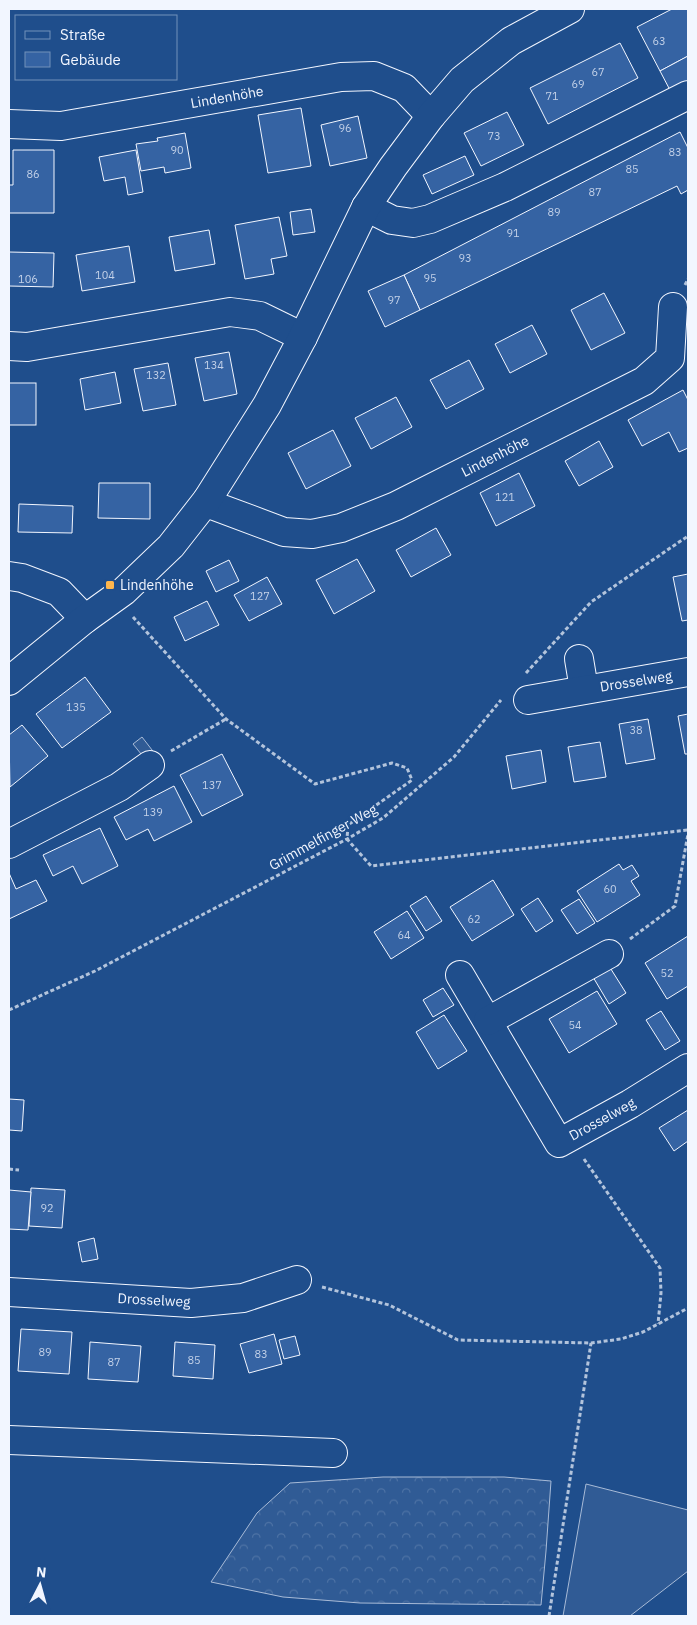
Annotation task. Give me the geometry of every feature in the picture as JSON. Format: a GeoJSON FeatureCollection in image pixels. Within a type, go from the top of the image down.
{"type":"FeatureCollection","features":[{"type":"Feature","properties":{"kind":"street"},"geometry":{"type":"LineString","coordinates":[[9,681],[85,619],[124,591],[171,546],[207,500],[267,405],[303,337],[366,207],[431,116],[462,80],[511,41],[570,9]]}},
{"type":"Feature","properties":{"kind":"street","name":"Lindenhöhe"},"geometry":{"type":"LineString","coordinates":[[9,124],[61,126],[341,77],[374,76],[404,88],[431,116]]}},
{"type":"Feature","properties":{"kind":"street"},"geometry":{"type":"LineString","coordinates":[[366,207],[392,220],[413,223],[430,219],[505,187],[688,95]]}},
{"type":"Feature","properties":{"kind":"street","name":"Lindenhöhe"},"geometry":{"type":"LineString","coordinates":[[207,500],[217,507],[284,532],[312,534],[340,528],[396,506],[644,381],[670,358],[672,307]]}},
{"type":"Feature","properties":{"kind":"street"},"geometry":{"type":"LineString","coordinates":[[9,346],[26,347],[230,312],[260,316],[303,337]]}},
{"type":"Feature","properties":{"kind":"street"},"geometry":{"type":"LineString","coordinates":[[9,576],[22,578],[59,592],[85,619]]}},
{"type":"Feature","properties":{"kind":"street","name":"Drosselweg"},"geometry":{"type":"LineString","coordinates":[[579,659],[584,689]]}},
{"type":"Feature","properties":{"kind":"street","name":"Drosselweg"},"geometry":{"type":"LineString","coordinates":[[518,692],[584,689],[688,672]]}},
{"type":"Feature","properties":{"kind":"street"},"geometry":{"type":"LineString","coordinates":[[9,844],[119,787],[150,766]]}},
{"type":"Feature","properties":{"kind":"street"},"geometry":{"type":"LineString","coordinates":[[488,1021],[609,954]]}},
{"type":"Feature","properties":{"kind":"street","name":"Drosselweg"},"geometry":{"type":"LineString","coordinates":[[460,975],[558,1143],[630,1104],[688,1068]]}},
{"type":"Feature","properties":{"kind":"street","name":"Drosselweg"},"geometry":{"type":"LineString","coordinates":[[9,1292],[191,1303],[243,1298],[297,1280]]}},
{"type":"Feature","properties":{"kind":"street"},"geometry":{"type":"LineString","coordinates":[[9,1440],[333,1453]]}},
{"type":"Feature","properties":{"kind":"path","name":"Grimmelfinger Weg"},"geometry":{"type":"LineString","coordinates":[[9,1010],[95,971],[382,818],[454,757],[518,692],[591,602],[688,536]]}},
{"type":"Feature","properties":{"kind":"path"},"geometry":{"type":"LineString","coordinates":[[128,611],[226,719],[314,784],[392,763],[407,768],[412,780],[348,825],[347,838],[371,866],[688,830]]}},
{"type":"Feature","properties":{"kind":"path"},"geometry":{"type":"LineString","coordinates":[[150,766],[159,758],[226,719]]}},
{"type":"Feature","properties":{"kind":"path"},"geometry":{"type":"LineString","coordinates":[[609,954],[675,906],[688,834]]}},
{"type":"Feature","properties":{"kind":"path"},"geometry":{"type":"LineString","coordinates":[[579,1131],[582,1156],[660,1268],[661,1293],[658,1324]]}},
{"type":"Feature","properties":{"kind":"path"},"geometry":{"type":"LineString","coordinates":[[9,1169],[19,1170]]}},
{"type":"Feature","properties":{"kind":"path"},"geometry":{"type":"LineString","coordinates":[[297,1280],[389,1306],[458,1340],[591,1343],[621,1339],[643,1332],[688,1308]]}},
{"type":"Feature","properties":{"kind":"path"},"geometry":{"type":"LineString","coordinates":[[549,1616],[591,1343]]}},
{"type":"Feature","properties":{"kind":"shaded area"},"geometry":{"type":"Polygon","coordinates":[[[142,737],[159,759],[150,765],[133,744],[142,737]]]}},
{"type":"Feature","properties":{"kind":"shaded area"},"geometry":{"type":"Polygon","coordinates":[[[586,1484],[688,1510],[688,1571],[630,1616],[563,1616],[586,1484]]]}},
{"type":"Feature","properties":{"kind":"green space"},"geometry":{"type":"Polygon","coordinates":[[[383,1477],[504,1477],[551,1481],[541,1605],[360,1603],[283,1597],[211,1582],[257,1513],[290,1483],[383,1477]]]}},
{"type":"Feature","properties":{"kind":"building"},"geometry":{"type":"Polygon","coordinates":[[[672,9],[688,9],[688,56],[660,71],[637,27],[672,9]]]}},
{"type":"Feature","properties":{"kind":"building"},"geometry":{"type":"Polygon","coordinates":[[[620,43],[638,78],[548,124],[530,88],[620,43]]]}},
{"type":"Feature","properties":{"kind":"building"},"geometry":{"type":"Polygon","coordinates":[[[688,56],[688,83],[671,92],[660,71],[688,56]]]}},
{"type":"Feature","properties":{"kind":"building"},"geometry":{"type":"Polygon","coordinates":[[[301,108],[311,166],[268,173],[258,115],[301,108]]]}},
{"type":"Feature","properties":{"kind":"building"},"geometry":{"type":"Polygon","coordinates":[[[507,112],[524,145],[481,166],[464,133],[507,112]]]}},
{"type":"Feature","properties":{"kind":"building"},"geometry":{"type":"Polygon","coordinates":[[[358,116],[367,158],[330,166],[321,125],[358,116]]]}},
{"type":"Feature","properties":{"kind":"building"},"geometry":{"type":"Polygon","coordinates":[[[680,132],[688,148],[688,190],[681,194],[677,186],[420,310],[404,275],[680,132]]]}},
{"type":"Feature","properties":{"kind":"building"},"geometry":{"type":"Polygon","coordinates":[[[185,133],[191,168],[165,173],[164,167],[141,171],[136,144],[158,141],[157,138],[185,133]]]}},
{"type":"Feature","properties":{"kind":"building"},"geometry":{"type":"Polygon","coordinates":[[[13,150],[54,150],[54,213],[9,213],[9,185],[13,185],[13,150]]]}},
{"type":"Feature","properties":{"kind":"building"},"geometry":{"type":"Polygon","coordinates":[[[136,150],[143,192],[128,195],[125,177],[104,181],[99,157],[136,150]]]}},
{"type":"Feature","properties":{"kind":"building"},"geometry":{"type":"Polygon","coordinates":[[[465,156],[474,175],[432,194],[423,175],[465,156]]]}},
{"type":"Feature","properties":{"kind":"building"},"geometry":{"type":"Polygon","coordinates":[[[311,209],[315,232],[293,235],[290,212],[311,209]]]}},
{"type":"Feature","properties":{"kind":"building"},"geometry":{"type":"Polygon","coordinates":[[[279,217],[287,256],[271,259],[274,274],[245,279],[235,225],[279,217]]]}},
{"type":"Feature","properties":{"kind":"building"},"geometry":{"type":"Polygon","coordinates":[[[209,230],[215,264],[175,271],[169,237],[209,230]]]}},
{"type":"Feature","properties":{"kind":"building"},"geometry":{"type":"Polygon","coordinates":[[[129,246],[135,282],[82,291],[76,255],[129,246]]]}},
{"type":"Feature","properties":{"kind":"building"},"geometry":{"type":"Polygon","coordinates":[[[9,252],[54,253],[53,287],[9,286],[9,252]]]}},
{"type":"Feature","properties":{"kind":"building"},"geometry":{"type":"Polygon","coordinates":[[[404,275],[420,310],[385,327],[368,291],[404,275]]]}},
{"type":"Feature","properties":{"kind":"building"},"geometry":{"type":"Polygon","coordinates":[[[604,293],[625,333],[591,350],[571,310],[604,293]]]}},
{"type":"Feature","properties":{"kind":"building"},"geometry":{"type":"Polygon","coordinates":[[[532,325],[547,354],[510,373],[495,344],[532,325]]]}},
{"type":"Feature","properties":{"kind":"building"},"geometry":{"type":"Polygon","coordinates":[[[229,352],[237,394],[204,401],[195,358],[229,352]]]}},
{"type":"Feature","properties":{"kind":"building"},"geometry":{"type":"Polygon","coordinates":[[[469,360],[484,389],[446,409],[430,380],[469,360]]]}},
{"type":"Feature","properties":{"kind":"building"},"geometry":{"type":"Polygon","coordinates":[[[168,363],[176,405],[143,411],[134,369],[168,363]]]}},
{"type":"Feature","properties":{"kind":"building"},"geometry":{"type":"Polygon","coordinates":[[[115,372],[121,403],[85,410],[80,379],[115,372]]]}},
{"type":"Feature","properties":{"kind":"building"},"geometry":{"type":"Polygon","coordinates":[[[9,383],[36,383],[36,425],[9,425],[9,383]]]}},
{"type":"Feature","properties":{"kind":"building"},"geometry":{"type":"Polygon","coordinates":[[[683,390],[688,400],[688,448],[679,452],[669,432],[642,446],[628,420],[683,390]]]}},
{"type":"Feature","properties":{"kind":"building"},"geometry":{"type":"Polygon","coordinates":[[[396,397],[412,427],[371,449],[355,418],[396,397]]]}},
{"type":"Feature","properties":{"kind":"building"},"geometry":{"type":"Polygon","coordinates":[[[333,430],[351,466],[306,489],[288,453],[333,430]]]}},
{"type":"Feature","properties":{"kind":"building"},"geometry":{"type":"Polygon","coordinates":[[[599,441],[613,467],[579,486],[565,461],[599,441]]]}},
{"type":"Feature","properties":{"kind":"building"},"geometry":{"type":"Polygon","coordinates":[[[519,473],[535,506],[496,526],[480,493],[519,473]]]}},
{"type":"Feature","properties":{"kind":"building"},"geometry":{"type":"Polygon","coordinates":[[[99,483],[150,483],[150,519],[98,518],[99,483]]]}},
{"type":"Feature","properties":{"kind":"building"},"geometry":{"type":"Polygon","coordinates":[[[19,504],[73,506],[72,533],[18,532],[19,504]]]}},
{"type":"Feature","properties":{"kind":"building"},"geometry":{"type":"Polygon","coordinates":[[[436,528],[451,555],[411,577],[396,550],[436,528]]]}},
{"type":"Feature","properties":{"kind":"building"},"geometry":{"type":"Polygon","coordinates":[[[357,559],[375,591],[334,614],[316,580],[357,559]]]}},
{"type":"Feature","properties":{"kind":"building"},"geometry":{"type":"Polygon","coordinates":[[[229,560],[239,581],[216,592],[206,571],[229,560]]]}},
{"type":"Feature","properties":{"kind":"building"},"geometry":{"type":"Polygon","coordinates":[[[688,574],[688,620],[682,621],[673,577],[688,574]]]}},
{"type":"Feature","properties":{"kind":"building"},"geometry":{"type":"Polygon","coordinates":[[[267,577],[282,604],[249,621],[234,595],[267,577]]]}},
{"type":"Feature","properties":{"kind":"building"},"geometry":{"type":"Polygon","coordinates":[[[207,601],[219,625],[185,641],[174,617],[207,601]]]}},
{"type":"Feature","properties":{"kind":"building"},"geometry":{"type":"Polygon","coordinates":[[[85,677],[111,712],[62,748],[36,714],[85,677]]]}},
{"type":"Feature","properties":{"kind":"building"},"geometry":{"type":"Polygon","coordinates":[[[688,714],[688,754],[685,754],[678,716],[688,714]]]}},
{"type":"Feature","properties":{"kind":"building"},"geometry":{"type":"Polygon","coordinates":[[[648,719],[655,759],[626,764],[619,724],[648,719]]]}},
{"type":"Feature","properties":{"kind":"building"},"geometry":{"type":"Polygon","coordinates":[[[22,725],[48,756],[10,787],[9,735],[22,725]]]}},
{"type":"Feature","properties":{"kind":"building"},"geometry":{"type":"Polygon","coordinates":[[[600,742],[606,777],[574,782],[568,747],[600,742]]]}},
{"type":"Feature","properties":{"kind":"building"},"geometry":{"type":"Polygon","coordinates":[[[541,750],[546,782],[512,789],[506,756],[541,750]]]}},
{"type":"Feature","properties":{"kind":"building"},"geometry":{"type":"Polygon","coordinates":[[[222,754],[243,795],[202,816],[180,775],[222,754]]]}},
{"type":"Feature","properties":{"kind":"building"},"geometry":{"type":"Polygon","coordinates":[[[174,786],[192,822],[154,841],[148,829],[126,840],[114,817],[174,786]]]}},
{"type":"Feature","properties":{"kind":"building"},"geometry":{"type":"Polygon","coordinates":[[[100,828],[118,866],[82,884],[73,866],[53,876],[43,855],[100,828]]]}},
{"type":"Feature","properties":{"kind":"building"},"geometry":{"type":"Polygon","coordinates":[[[619,864],[623,870],[632,865],[639,876],[631,881],[640,895],[597,922],[577,891],[619,864]]]}},
{"type":"Feature","properties":{"kind":"building"},"geometry":{"type":"Polygon","coordinates":[[[9,873],[16,889],[36,880],[47,901],[9,919],[9,873]]]}},
{"type":"Feature","properties":{"kind":"building"},"geometry":{"type":"Polygon","coordinates":[[[493,880],[514,915],[472,941],[450,907],[493,880]]]}},
{"type":"Feature","properties":{"kind":"building"},"geometry":{"type":"Polygon","coordinates":[[[426,896],[442,921],[426,931],[410,906],[426,896]]]}},
{"type":"Feature","properties":{"kind":"building"},"geometry":{"type":"Polygon","coordinates":[[[538,898],[553,921],[536,932],[521,909],[538,898]]]}},
{"type":"Feature","properties":{"kind":"building"},"geometry":{"type":"Polygon","coordinates":[[[579,899],[595,923],[577,934],[561,910],[579,899]]]}},
{"type":"Feature","properties":{"kind":"building"},"geometry":{"type":"Polygon","coordinates":[[[407,911],[424,938],[391,959],[374,932],[407,911]]]}},
{"type":"Feature","properties":{"kind":"building"},"geometry":{"type":"Polygon","coordinates":[[[688,936],[688,986],[667,999],[645,963],[688,936]]]}},
{"type":"Feature","properties":{"kind":"building"},"geometry":{"type":"Polygon","coordinates":[[[609,966],[626,993],[609,1004],[593,977],[609,966]]]}},
{"type":"Feature","properties":{"kind":"building"},"geometry":{"type":"Polygon","coordinates":[[[443,988],[454,1005],[433,1017],[423,1000],[443,988]]]}},
{"type":"Feature","properties":{"kind":"building"},"geometry":{"type":"Polygon","coordinates":[[[597,991],[617,1024],[569,1053],[549,1019],[597,991]]]}},
{"type":"Feature","properties":{"kind":"building"},"geometry":{"type":"Polygon","coordinates":[[[661,1011],[680,1041],[665,1050],[646,1020],[661,1011]]]}},
{"type":"Feature","properties":{"kind":"building"},"geometry":{"type":"Polygon","coordinates":[[[444,1015],[467,1051],[438,1069],[416,1032],[444,1015]]]}},
{"type":"Feature","properties":{"kind":"building"},"geometry":{"type":"Polygon","coordinates":[[[9,1099],[24,1100],[22,1131],[9,1130],[9,1099]]]}},
{"type":"Feature","properties":{"kind":"building"},"geometry":{"type":"Polygon","coordinates":[[[688,1110],[688,1141],[674,1151],[659,1128],[688,1110]]]}},
{"type":"Feature","properties":{"kind":"building"},"geometry":{"type":"Polygon","coordinates":[[[31,1188],[65,1190],[62,1228],[29,1226],[31,1188]]]}},
{"type":"Feature","properties":{"kind":"building"},"geometry":{"type":"Polygon","coordinates":[[[9,1190],[31,1192],[28,1230],[9,1229],[9,1190]]]}},
{"type":"Feature","properties":{"kind":"building"},"geometry":{"type":"Polygon","coordinates":[[[94,1238],[98,1259],[82,1262],[78,1242],[94,1238]]]}},
{"type":"Feature","properties":{"kind":"building"},"geometry":{"type":"Polygon","coordinates":[[[21,1329],[72,1332],[69,1374],[18,1371],[21,1329]]]}},
{"type":"Feature","properties":{"kind":"building"},"geometry":{"type":"Polygon","coordinates":[[[274,1334],[282,1364],[249,1373],[240,1344],[274,1334]]]}},
{"type":"Feature","properties":{"kind":"building"},"geometry":{"type":"Polygon","coordinates":[[[295,1336],[300,1355],[284,1359],[279,1340],[295,1336]]]}},
{"type":"Feature","properties":{"kind":"building"},"geometry":{"type":"Polygon","coordinates":[[[90,1342],[141,1346],[138,1382],[88,1379],[90,1342]]]}},
{"type":"Feature","properties":{"kind":"building"},"geometry":{"type":"Polygon","coordinates":[[[175,1342],[215,1345],[213,1379],[173,1376],[175,1342]]]}},
{"type":"Feature","properties":{"kind":"place","name":"Lindenhöhe"},"geometry":{"type":"Point","coordinates":[110,585]}}]}
